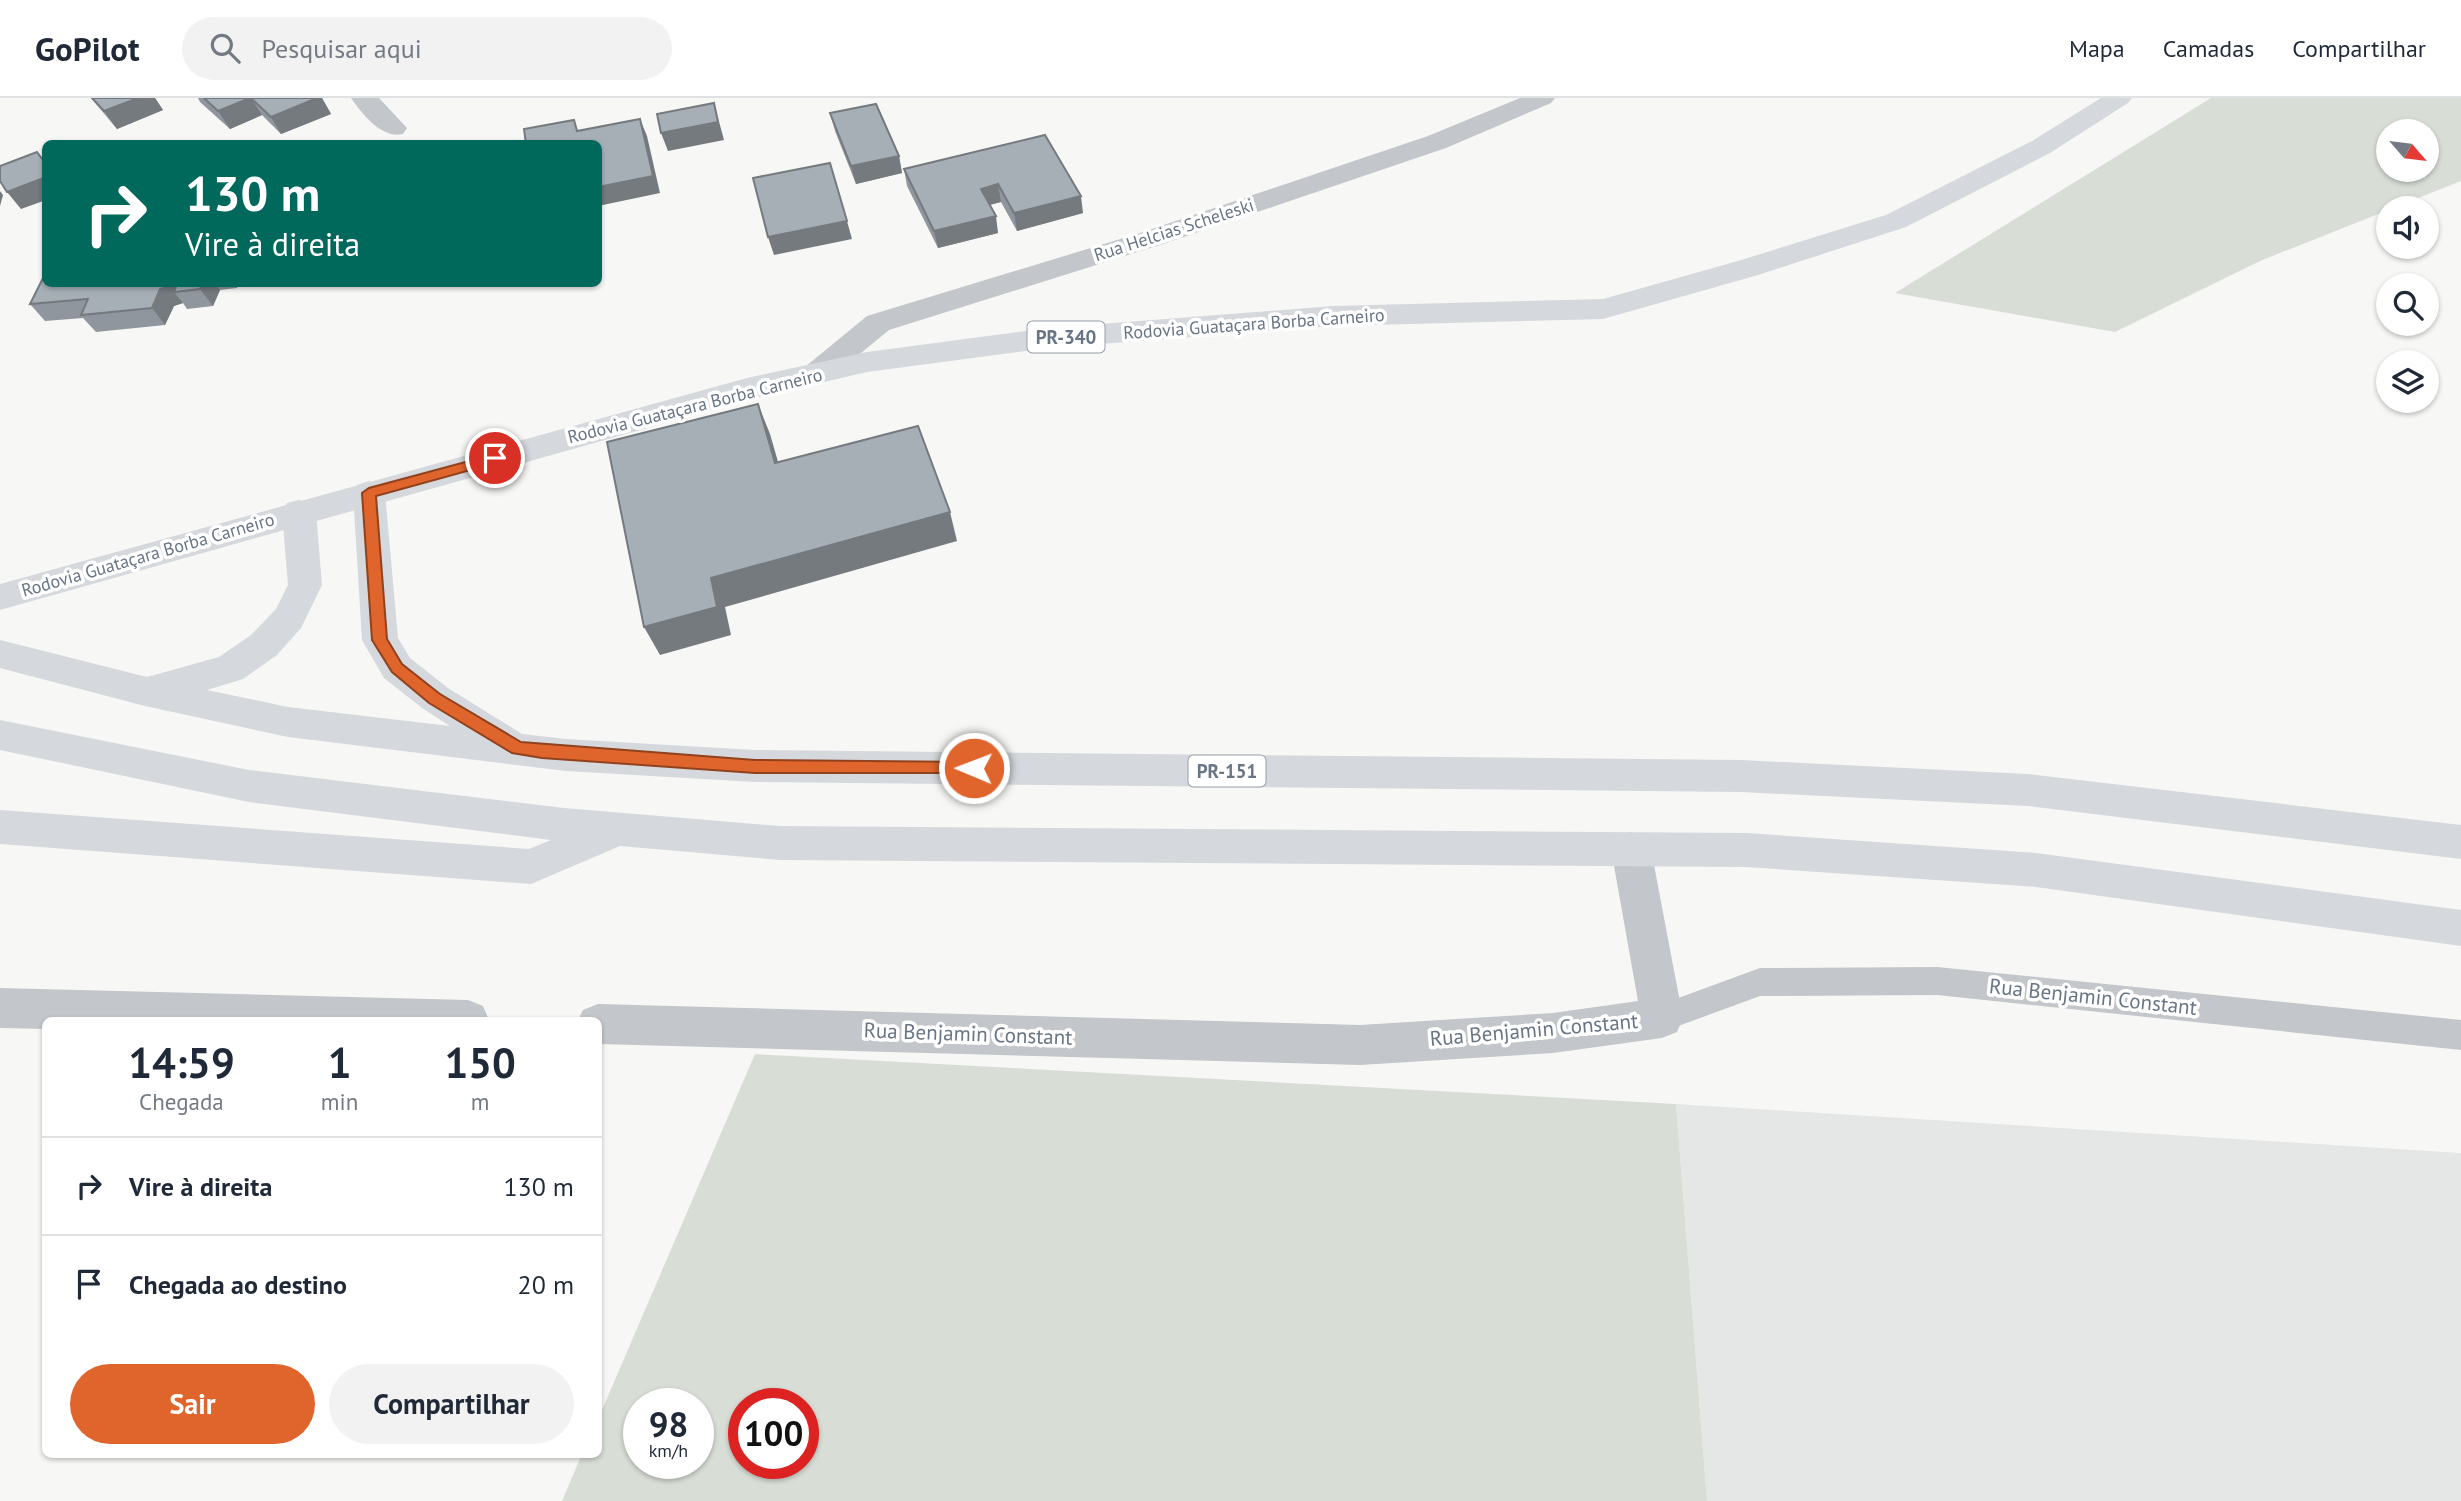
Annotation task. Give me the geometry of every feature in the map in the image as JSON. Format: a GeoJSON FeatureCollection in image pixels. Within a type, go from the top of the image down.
{"type":"FeatureCollection","features":[{"type":"Feature","properties":{"kind":"main road","name":"Rodovia Guataçara Borba Carneiro"},"geometry":{"type":"LineString","coordinates":[[0,597],[747,389],[867,362],[1049,338],[1333,316],[1604,309],[1748,268],[1896,221],[2041,147],[2119,98]]}},
{"type":"Feature","properties":{"kind":"main road"},"geometry":{"type":"LineString","coordinates":[[369,493],[380,640],[397,668],[435,698],[518,748]]}},
{"type":"Feature","properties":{"kind":"main road"},"geometry":{"type":"LineString","coordinates":[[145,691],[230,669],[264,645],[289,618],[304,585],[299,512]]}},
{"type":"Feature","properties":{"kind":"main road","name":"PR-151"},"geometry":{"type":"LineString","coordinates":[[0,654],[145,691],[288,722],[566,755],[755,766],[1741,776],[2028,790],[2461,842]]}},
{"type":"Feature","properties":{"kind":"main road"},"geometry":{"type":"LineString","coordinates":[[0,734],[249,786],[617,830],[780,843],[1746,850],[2036,870],[2461,928]]}},
{"type":"Feature","properties":{"kind":"main road"},"geometry":{"type":"LineString","coordinates":[[0,827],[531,867],[617,830]]}},
{"type":"Feature","properties":{"kind":"street"},"geometry":{"type":"LineString","coordinates":[[364,98],[394,128]]}},
{"type":"Feature","properties":{"kind":"street","name":"Rua Helcias Scheleski"},"geometry":{"type":"LineString","coordinates":[[816,374],[878,323],[1150,239],[1398,155],[1542,98]]}},
{"type":"Feature","properties":{"kind":"street"},"geometry":{"type":"LineString","coordinates":[[1631,849],[1662,1018]]}},
{"type":"Feature","properties":{"kind":"street"},"geometry":{"type":"LineString","coordinates":[[0,1008],[351,1017]]}},
{"type":"Feature","properties":{"kind":"street","name":"Rua Benjamin Constant"},"geometry":{"type":"LineString","coordinates":[[602,1024],[1360,1045],[1553,1033],[1662,1018]]}},
{"type":"Feature","properties":{"kind":"lane","name":"Rua Benjamin Constant"},"geometry":{"type":"LineString","coordinates":[[1662,1018],[1760,982],[1937,981],[2461,1035]]}},
{"type":"Feature","properties":{"kind":"shaded area"},"geometry":{"type":"Polygon","coordinates":[[[2211,98],[2461,98],[2461,181],[2423,196],[2376,196],[2376,215],[2260,261],[2115,332],[1895,293],[2211,98]]]}},
{"type":"Feature","properties":{"kind":"shaded area"},"geometry":{"type":"Polygon","coordinates":[[[755,1054],[1676,1104],[1707,1501],[562,1501],[580,1458],[602,1458],[602,1410],[755,1054]]]}},
{"type":"Feature","properties":{"kind":"shaded area"},"geometry":{"type":"Polygon","coordinates":[[[1676,1104],[2461,1153],[2461,1501],[1707,1501],[1676,1104]]]}},
{"type":"Feature","properties":{"kind":"building"},"geometry":{"type":"Polygon","coordinates":[[[92,98],[138,98],[104,111],[92,98]]]}},
{"type":"Feature","properties":{"kind":"building"},"geometry":{"type":"Polygon","coordinates":[[[204,98],[250,98],[218,111],[204,98]]]}},
{"type":"Feature","properties":{"kind":"building"},"geometry":{"type":"Polygon","coordinates":[[[251,98],[317,98],[271,117],[251,98]]]}},
{"type":"Feature","properties":{"kind":"building"},"geometry":{"type":"Polygon","coordinates":[[[714,103],[718,122],[661,133],[657,114],[714,103]]]}},
{"type":"Feature","properties":{"kind":"building"},"geometry":{"type":"Polygon","coordinates":[[[876,104],[899,156],[851,166],[830,113],[876,104]]]}},
{"type":"Feature","properties":{"kind":"building"},"geometry":{"type":"Polygon","coordinates":[[[640,119],[653,176],[602,186],[602,140],[525,140],[524,129],[574,120],[577,131],[640,119]]]}},
{"type":"Feature","properties":{"kind":"building"},"geometry":{"type":"Polygon","coordinates":[[[1045,135],[1081,196],[1014,213],[998,184],[981,189],[996,216],[934,231],[904,169],[1045,135]]]}},
{"type":"Feature","properties":{"kind":"building"},"geometry":{"type":"Polygon","coordinates":[[[37,152],[42,159],[42,179],[7,192],[0,181],[0,166],[37,152]]]}},
{"type":"Feature","properties":{"kind":"building"},"geometry":{"type":"Polygon","coordinates":[[[830,163],[847,221],[768,237],[753,178],[830,163]]]}},
{"type":"Feature","properties":{"kind":"building"},"geometry":{"type":"Polygon","coordinates":[[[42,280],[42,287],[167,287],[160,289],[152,308],[81,315],[88,299],[30,304],[42,280]]]}},
{"type":"Feature","properties":{"kind":"building"},"geometry":{"type":"Polygon","coordinates":[[[176,287],[201,287],[200,289],[174,292],[176,287]]]}},
{"type":"Feature","properties":{"kind":"building"},"geometry":{"type":"Polygon","coordinates":[[[758,404],[775,463],[918,426],[950,512],[711,578],[717,607],[644,627],[607,442],[758,404]]]}},
{"type":"Feature","properties":{"kind":"route"},"geometry":{"type":"LineString","coordinates":[[495,458],[369,493],[380,640],[397,668],[435,698],[518,748],[566,755],[755,766],[974,768]]}}]}
